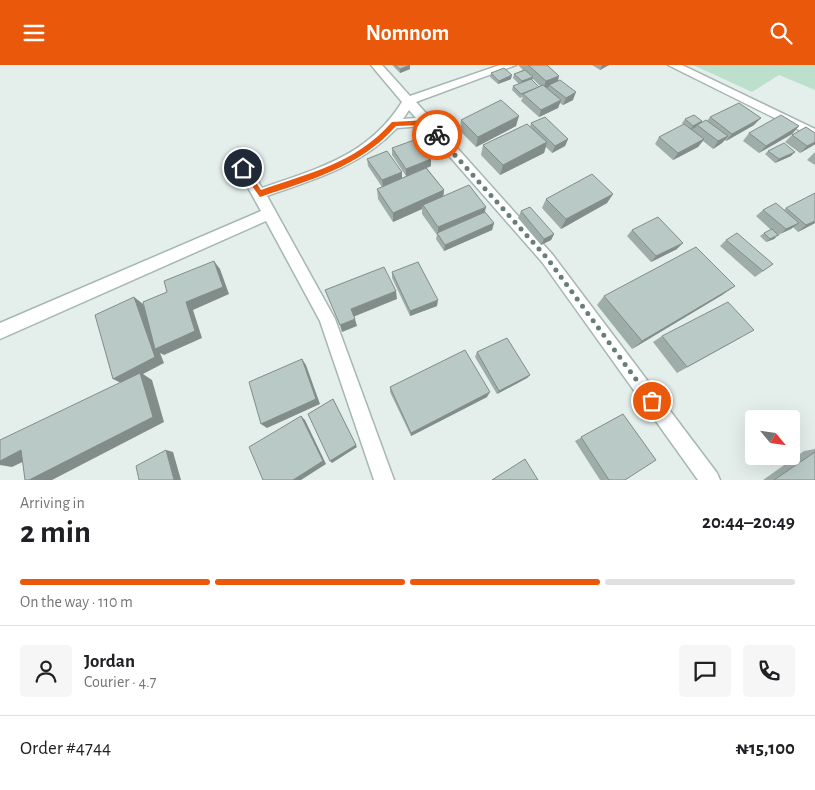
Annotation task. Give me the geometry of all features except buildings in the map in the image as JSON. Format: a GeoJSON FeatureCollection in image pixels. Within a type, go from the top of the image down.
{"type":"FeatureCollection","features":[{"type":"Feature","properties":{"kind":"street"},"geometry":{"type":"LineString","coordinates":[[376,65],[547,258],[710,480]]}},
{"type":"Feature","properties":{"kind":"street"},"geometry":{"type":"LineString","coordinates":[[260,194],[348,162],[380,139],[394,124],[408,101],[511,65]]}},
{"type":"Feature","properties":{"kind":"street"},"geometry":{"type":"LineString","coordinates":[[673,65],[815,133]]}},
{"type":"Feature","properties":{"kind":"street"},"geometry":{"type":"LineString","coordinates":[[394,124],[427,123]]}},
{"type":"Feature","properties":{"kind":"street"},"geometry":{"type":"LineString","coordinates":[[243,168],[260,194],[327,319],[384,480]]}},
{"type":"Feature","properties":{"kind":"street"},"geometry":{"type":"LineString","coordinates":[[0,331],[270,213]]}},
{"type":"Feature","properties":{"kind":"green space"},"geometry":{"type":"Polygon","coordinates":[[[693,65],[815,65],[815,90],[779,75],[752,92],[693,65]]]}},
{"type":"Feature","properties":{"kind":"way so far"},"geometry":{"type":"LineString","coordinates":[[437,135],[547,258],[652,401]]}},
{"type":"Feature","properties":{"kind":"route"},"geometry":{"type":"LineString","coordinates":[[243,168],[260,194],[348,162],[366,151],[394,124],[427,123],[437,135]]}}]}
